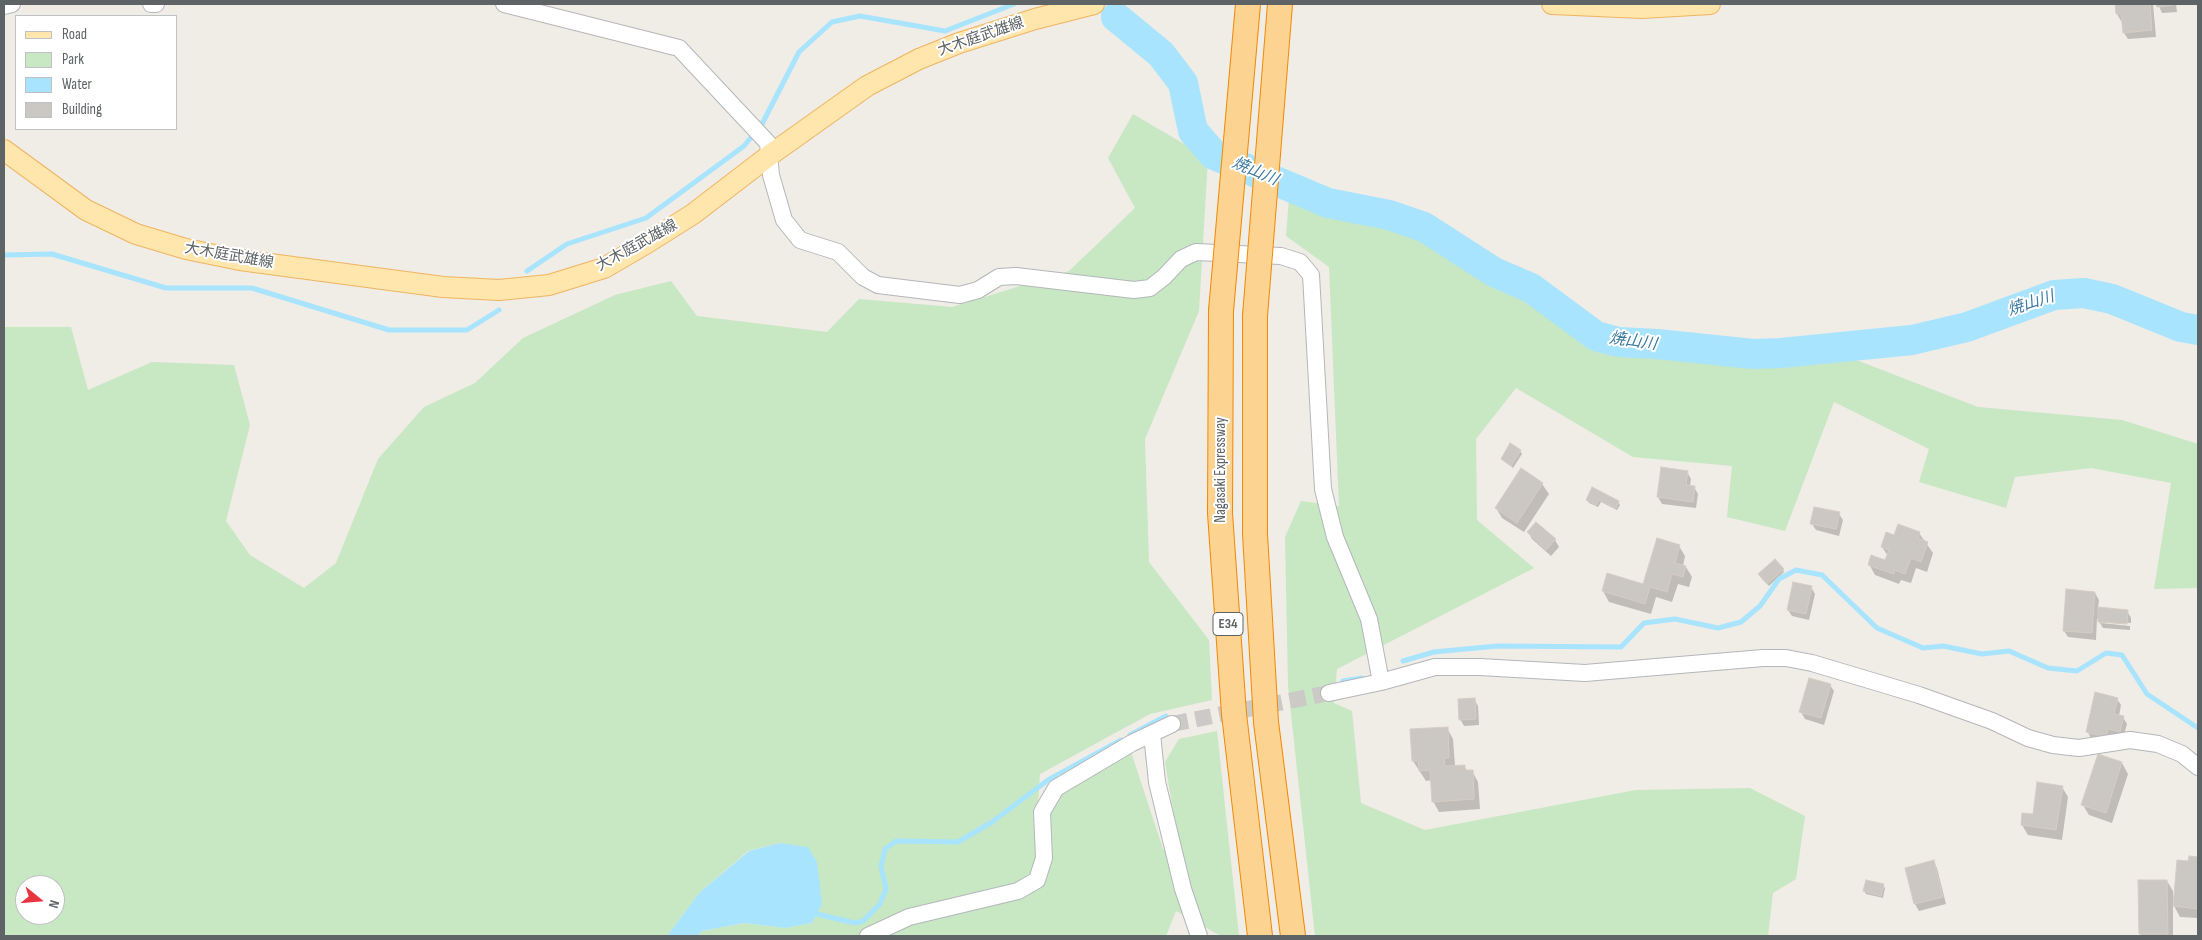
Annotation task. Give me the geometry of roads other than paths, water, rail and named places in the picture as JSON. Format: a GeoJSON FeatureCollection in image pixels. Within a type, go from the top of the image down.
{"type":"FeatureCollection","features":[{"type":"Feature","properties":{"kind":"highway","name":"Nagasaki Expressway"},"geometry":{"type":"LineString","coordinates":[[1248,4],[1221,311],[1220,513],[1234,714],[1260,936]]}},
{"type":"Feature","properties":{"kind":"highway","name":"E34"},"geometry":{"type":"LineString","coordinates":[[1280,4],[1255,316],[1255,534],[1266,722],[1293,936]]}},
{"type":"Feature","properties":{"kind":"main road","name":"大木庭武雄線"},"geometry":{"type":"LineString","coordinates":[[4,150],[86,210],[136,234],[186,249],[259,262],[443,286],[499,290],[549,285],[604,268],[692,214],[770,155],[867,86],[919,59],[959,43],[1035,18],[1094,4]]}},
{"type":"Feature","properties":{"kind":"main road"},"geometry":{"type":"LineString","coordinates":[[1552,4],[1642,8],[1710,4]]}},
{"type":"Feature","properties":{"kind":"street"},"geometry":{"type":"LineString","coordinates":[[4,6],[12,4]]}},
{"type":"Feature","properties":{"kind":"street"},"geometry":{"type":"LineString","coordinates":[[151,4],[156,4]]}},
{"type":"Feature","properties":{"kind":"street"},"geometry":{"type":"LineString","coordinates":[[504,4],[679,48],[768,143],[771,175],[784,220],[800,240],[838,252],[863,277],[878,285],[960,295],[978,290],[998,277],[1016,276],[1134,290],[1150,288],[1164,277],[1180,259],[1196,252],[1281,256],[1300,262],[1311,274],[1323,489],[1335,537],[1369,619],[1381,682]]}},
{"type":"Feature","properties":{"kind":"street"},"geometry":{"type":"LineString","coordinates":[[1329,693],[1381,682],[1435,667],[1480,667],[1586,673],[1754,658],[1786,658],[1812,663],[1919,694],[1992,721],[2028,738],[2053,745],[2079,748],[2130,740],[2158,744],[2182,754],[2198,766]]}},
{"type":"Feature","properties":{"kind":"street"},"geometry":{"type":"LineString","coordinates":[[868,936],[909,917],[1018,891],[1037,880],[1044,858],[1042,812],[1056,788],[1132,743],[1172,724]]}},
{"type":"Feature","properties":{"kind":"street"},"geometry":{"type":"LineString","coordinates":[[1152,734],[1157,782],[1183,889],[1199,936]]}},
{"type":"Feature","properties":{"kind":"water"},"geometry":{"type":"Polygon","coordinates":[[[780,843],[808,847],[817,862],[822,904],[812,923],[785,928],[744,923],[702,931],[697,936],[667,936],[700,892],[749,851],[780,843]]]}},
{"type":"Feature","properties":{"kind":"waterway"},"geometry":{"type":"LineString","coordinates":[[527,271],[567,244],[646,218],[744,146],[762,124],[799,52],[832,22],[860,16],[945,31],[1014,4]]}},
{"type":"Feature","properties":{"kind":"waterway","name":"焼山川"},"geometry":{"type":"LineString","coordinates":[[1116,17],[1161,54],[1183,83],[1193,131],[1214,155],[1328,203],[1389,215],[1424,227],[1494,272],[1531,288],[1596,336],[1618,342],[1753,354],[1781,353],[1912,340],[1967,327],[2054,295],[2084,293],[2112,299],[2181,327],[2198,330]]}},
{"type":"Feature","properties":{"kind":"waterway"},"geometry":{"type":"LineString","coordinates":[[4,255],[52,254],[166,288],[252,288],[389,330],[467,330],[499,310]]}},
{"type":"Feature","properties":{"kind":"waterway"},"geometry":{"type":"LineString","coordinates":[[1403,661],[1434,652],[1497,646],[1621,647],[1644,623],[1675,619],[1718,628],[1741,622],[1760,606],[1779,579],[1796,570],[1822,575],[1877,628],[1923,648],[1943,646],[1982,654],[2009,651],[2048,668],[2077,671],[2106,653],[2122,655],[2147,694],[2198,728]]}},
{"type":"Feature","properties":{"kind":"waterway"},"geometry":{"type":"LineString","coordinates":[[1343,681],[1362,678]]}},
{"type":"Feature","properties":{"kind":"waterway"},"geometry":{"type":"LineString","coordinates":[[1130,735],[1166,716]]}},
{"type":"Feature","properties":{"kind":"waterway"},"geometry":{"type":"LineString","coordinates":[[817,914],[855,923],[863,921],[880,904],[886,889],[881,866],[885,849],[896,841],[958,842],[992,822],[1048,780],[1121,740]]}},
{"type":"Feature","properties":{"kind":"tunnel"},"geometry":{"type":"LineString","coordinates":[[1172,724],[1329,693]]}}]}
